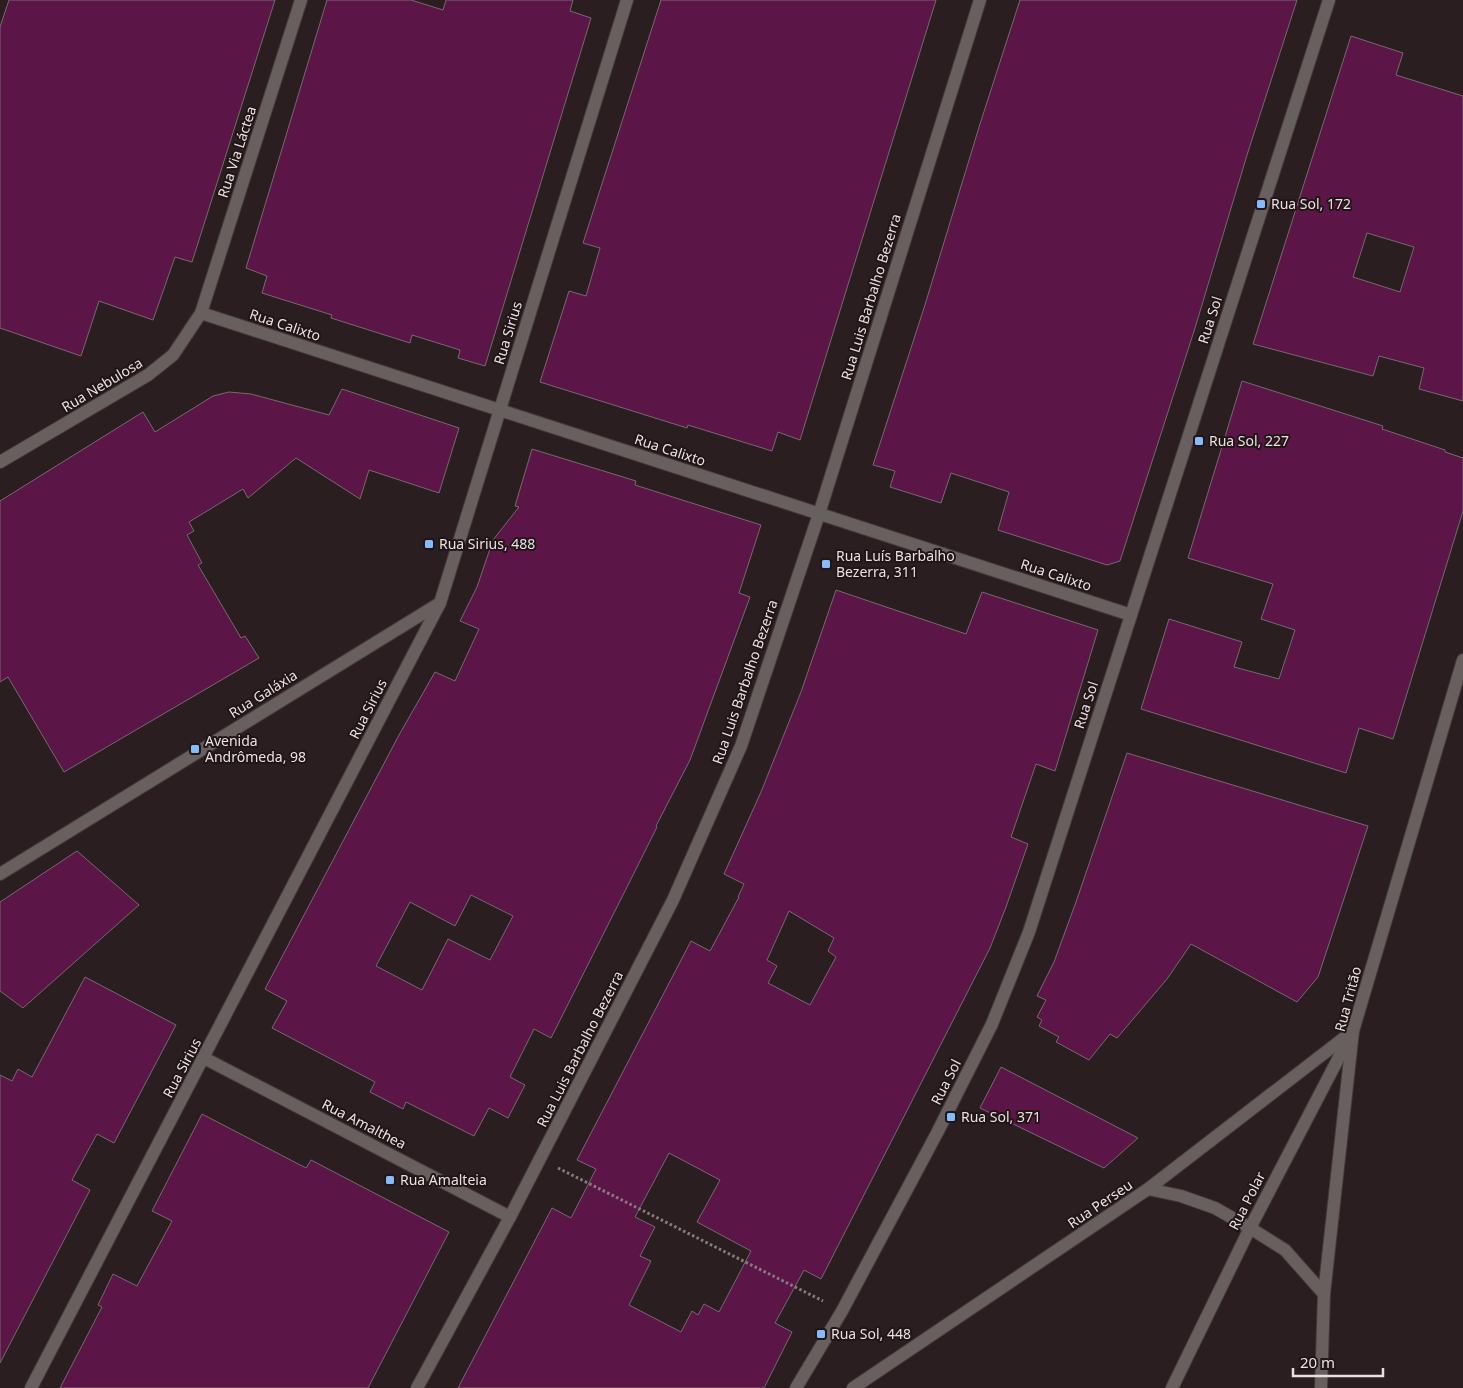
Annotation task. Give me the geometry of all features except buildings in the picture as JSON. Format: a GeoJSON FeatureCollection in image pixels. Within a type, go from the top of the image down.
{"type":"FeatureCollection","features":[{"type":"Feature","properties":{"kind":"street","name":"Rua Via Láctea"},"geometry":{"type":"LineString","coordinates":[[201,313],[301,0]]}},
{"type":"Feature","properties":{"kind":"street","name":"Rua Sirius"},"geometry":{"type":"LineString","coordinates":[[32,1388],[440,603],[627,0]]}},
{"type":"Feature","properties":{"kind":"street","name":"Rua Luis Barbalho Bezerra"},"geometry":{"type":"LineString","coordinates":[[417,1388],[510,1217],[673,900],[741,746],[818,514],[980,0]]}},
{"type":"Feature","properties":{"kind":"street","name":"Rua Sol"},"geometry":{"type":"LineString","coordinates":[[796,1388],[842,1311],[937,1133],[992,1024],[1029,932],[1329,0]]}},
{"type":"Feature","properties":{"kind":"street","name":"Rua Calixto"},"geometry":{"type":"LineString","coordinates":[[201,313],[1131,615]]}},
{"type":"Feature","properties":{"kind":"street","name":"Rua Nebulosa"},"geometry":{"type":"LineString","coordinates":[[0,462],[148,375],[173,355],[201,313]]}},
{"type":"Feature","properties":{"kind":"street","name":"Rua Galáxia"},"geometry":{"type":"LineString","coordinates":[[0,874],[440,603]]}},
{"type":"Feature","properties":{"kind":"street","name":"Rua Tritão"},"geometry":{"type":"LineString","coordinates":[[1321,1388],[1324,1294],[1353,1031],[1463,660]]}},
{"type":"Feature","properties":{"kind":"street","name":"Rua Perseu"},"geometry":{"type":"LineString","coordinates":[[853,1388],[1148,1189],[1353,1031]]}},
{"type":"Feature","properties":{"kind":"street","name":"Rua Polar"},"geometry":{"type":"LineString","coordinates":[[1172,1388],[1250,1228],[1353,1031]]}},
{"type":"Feature","properties":{"kind":"street","name":"Rua Amalthea"},"geometry":{"type":"LineString","coordinates":[[204,1058],[510,1217]]}},
{"type":"Feature","properties":{"kind":"street"},"geometry":{"type":"LineString","coordinates":[[1148,1189],[1181,1196],[1215,1208],[1250,1228],[1285,1250],[1324,1294]]}},
{"type":"Feature","properties":{"kind":"path"},"geometry":{"type":"LineString","coordinates":[[540,1159],[842,1311]]}},
{"type":"Feature","properties":{"kind":"place","name":"Rua Sol, 172"},"geometry":{"type":"Point","coordinates":[1261,204]}},
{"type":"Feature","properties":{"kind":"place","name":"Rua Sol, 227"},"geometry":{"type":"Point","coordinates":[1199,441]}},
{"type":"Feature","properties":{"kind":"place","name":"Rua Sirius, 488"},"geometry":{"type":"Point","coordinates":[429,544]}},
{"type":"Feature","properties":{"kind":"place","name":"Rua Luís Barbalho Bezerra, 311"},"geometry":{"type":"Point","coordinates":[826,564]}},
{"type":"Feature","properties":{"kind":"place","name":"Avenida Andrômeda, 98"},"geometry":{"type":"Point","coordinates":[195,749]}},
{"type":"Feature","properties":{"kind":"place","name":"Rua Sol, 371"},"geometry":{"type":"Point","coordinates":[951,1117]}},
{"type":"Feature","properties":{"kind":"place","name":"Rua Amalteia"},"geometry":{"type":"Point","coordinates":[390,1180]}},
{"type":"Feature","properties":{"kind":"place","name":"Rua Sol, 448"},"geometry":{"type":"Point","coordinates":[821,1334]}}]}
